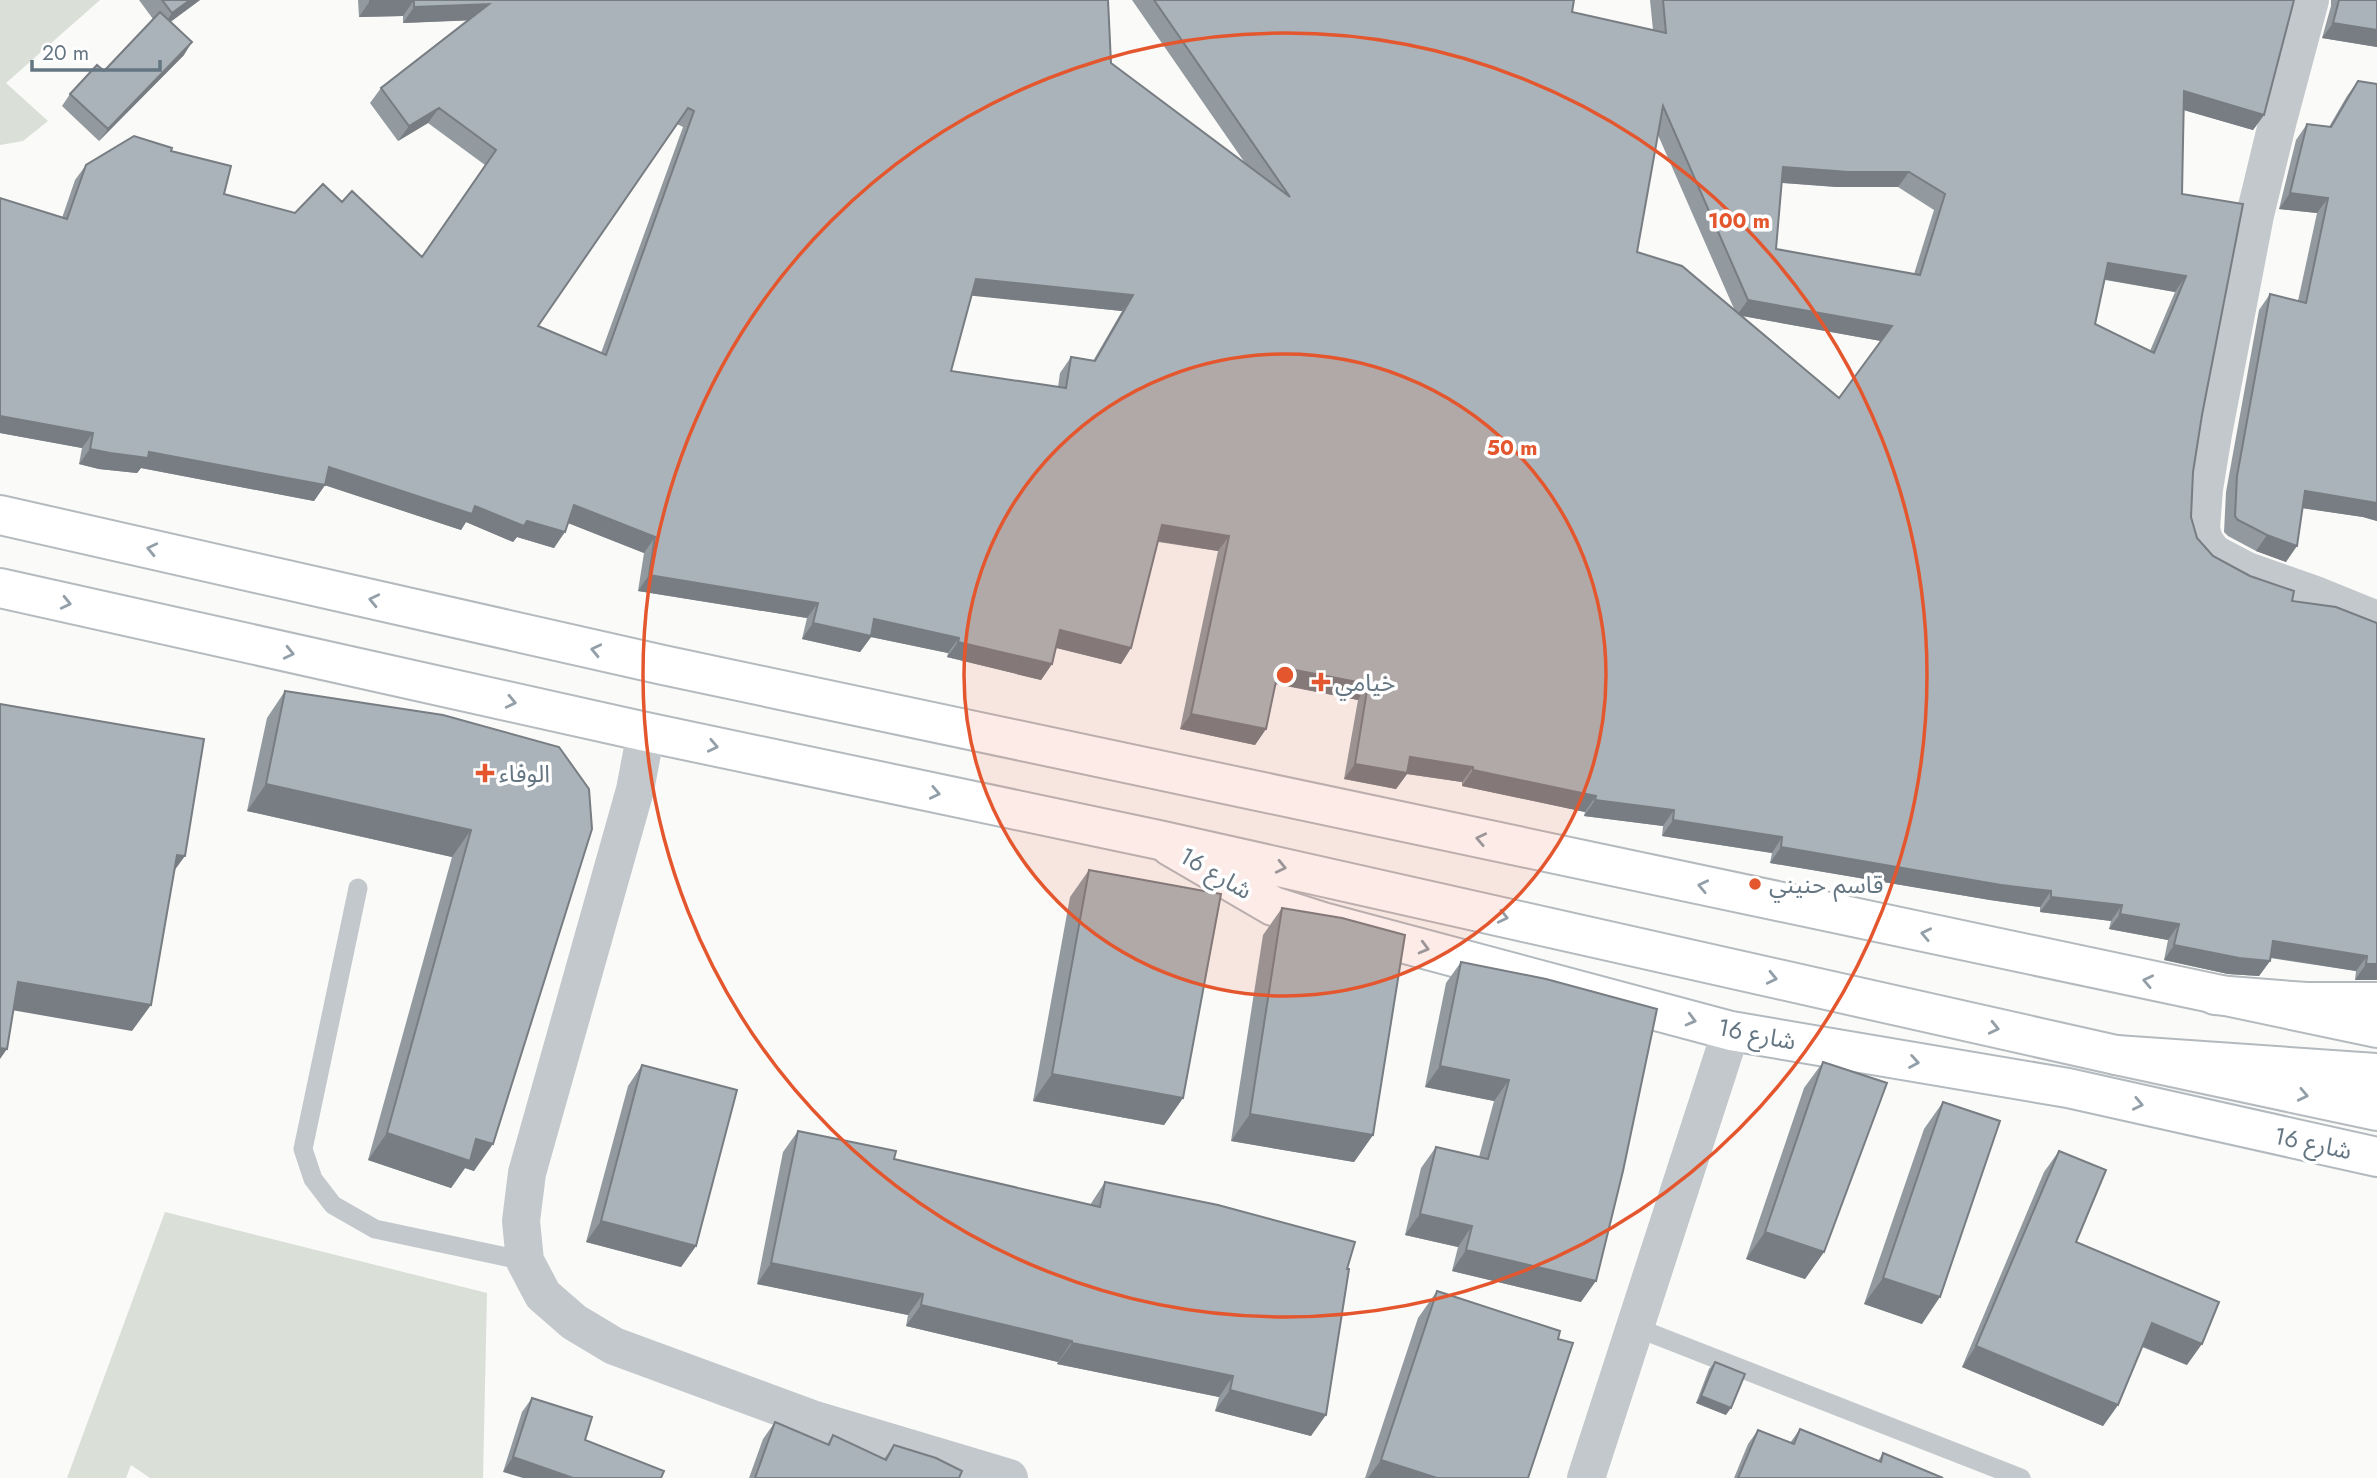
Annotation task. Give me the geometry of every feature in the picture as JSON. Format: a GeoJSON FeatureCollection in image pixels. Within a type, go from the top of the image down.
{"type":"FeatureCollection","features":[{"type":"Feature","properties":{"kind":"main road"},"geometry":{"type":"LineString","coordinates":[[0,515],[663,665],[2377,1028]]}},
{"type":"Feature","properties":{"kind":"main road"},"geometry":{"type":"LineString","coordinates":[[0,588],[646,733],[1214,852],[2116,1055],[2377,1073]]}},
{"type":"Feature","properties":{"kind":"main road","name":"شارع 16"},"geometry":{"type":"LineString","coordinates":[[1159,840],[1273,905],[1323,922],[1731,1031],[2068,1088],[2377,1157]]}},
{"type":"Feature","properties":{"kind":"main road"},"geometry":{"type":"LineString","coordinates":[[2215,995],[2306,1002],[2377,1002]]}},
{"type":"Feature","properties":{"kind":"main road","name":"شارع 16"},"geometry":{"type":"LineString","coordinates":[[2116,1055],[2377,1111]]}},
{"type":"Feature","properties":{"kind":"street"},"geometry":{"type":"LineString","coordinates":[[2310,0],[2277,120],[2255,215],[2213,433],[2201,527],[2204,541],[2213,553],[2247,571],[2377,620]]}},
{"type":"Feature","properties":{"kind":"street"},"geometry":{"type":"LineString","coordinates":[[646,733],[635,790],[527,1173],[521,1221],[525,1261],[543,1295],[574,1322],[614,1346],[815,1420],[1009,1478]]}},
{"type":"Feature","properties":{"kind":"street"},"geometry":{"type":"LineString","coordinates":[[1586,1478],[1731,1031]]}},
{"type":"Feature","properties":{"kind":"lane"},"geometry":{"type":"LineString","coordinates":[[358,888],[303,1149],[313,1179],[333,1205],[375,1228],[525,1261]]}},
{"type":"Feature","properties":{"kind":"lane"},"geometry":{"type":"LineString","coordinates":[[1635,1326],[2021,1478]]}},
{"type":"Feature","properties":{"kind":"shaded area"},"geometry":{"type":"Polygon","coordinates":[[[0,0],[100,0],[6,83],[48,121],[23,141],[0,145],[0,0]]]}},
{"type":"Feature","properties":{"kind":"shaded area"},"geometry":{"type":"Polygon","coordinates":[[[165,1212],[487,1293],[483,1478],[150,1478],[131,1465],[126,1478],[67,1478],[165,1212]]]}},
{"type":"Feature","properties":{"kind":"building"},"geometry":{"type":"Polygon","coordinates":[[[162,0],[190,0],[172,13],[162,0]]]}},
{"type":"Feature","properties":{"kind":"building"},"geometry":{"type":"Polygon","coordinates":[[[414,0],[1108,0],[1111,63],[1290,197],[1154,0],[1574,0],[1572,12],[1666,33],[1663,0],[2294,0],[2264,115],[2184,91],[2182,194],[2243,204],[2202,415],[2193,472],[2191,517],[2197,538],[2213,556],[2250,576],[2294,591],[2292,601],[2336,607],[2377,623],[2377,964],[2366,964],[2367,956],[2273,941],[2270,961],[2239,958],[2174,945],[2179,924],[2120,914],[2122,905],[2051,897],[2051,891],[2001,885],[1781,847],[1782,837],[1673,820],[1674,810],[1595,800],[1596,796],[1473,770],[1473,767],[1410,757],[1407,773],[1355,764],[1368,684],[1279,667],[1266,729],[1191,714],[1229,536],[1162,525],[1131,648],[1060,630],[1052,664],[958,642],[959,638],[874,619],[871,636],[813,623],[818,603],[649,575],[655,537],[574,505],[565,532],[527,521],[524,526],[475,506],[472,514],[329,467],[325,485],[149,452],[148,458],[110,453],[90,449],[93,433],[0,416],[0,198],[67,219],[86,165],[134,136],[172,148],[171,151],[231,166],[224,194],[295,213],[323,184],[342,202],[352,191],[422,257],[496,150],[439,108],[409,126],[381,88],[489,4],[414,7],[414,0]],[[1663,106],[1637,252],[1682,266],[1839,398],[1892,326],[1748,300],[1663,106]],[[688,108],[538,326],[606,355],[694,111],[688,108]],[[1783,167],[1776,249],[1920,275],[1945,194],[1909,172],[1848,172],[1783,167]],[[2108,263],[2095,324],[2154,353],[2186,276],[2108,263]],[[976,279],[951,371],[1066,388],[1071,357],[1095,361],[1133,295],[976,279]]]}},
{"type":"Feature","properties":{"kind":"building"},"geometry":{"type":"Polygon","coordinates":[[[2339,0],[2377,0],[2377,30],[2333,23],[2339,0]]]}},
{"type":"Feature","properties":{"kind":"building"},"geometry":{"type":"Polygon","coordinates":[[[160,12],[192,42],[108,129],[70,94],[97,65],[104,71],[160,12]]]}},
{"type":"Feature","properties":{"kind":"building"},"geometry":{"type":"Polygon","coordinates":[[[2358,81],[2377,84],[2377,503],[2305,491],[2297,546],[2238,520],[2235,516],[2237,476],[2270,294],[2306,303],[2328,198],[2290,193],[2307,124],[2331,127],[2358,81]]]}},
{"type":"Feature","properties":{"kind":"building"},"geometry":{"type":"Polygon","coordinates":[[[285,691],[443,715],[559,747],[589,789],[592,829],[493,1144],[476,1139],[470,1161],[387,1133],[471,830],[266,784],[285,691]]]}},
{"type":"Feature","properties":{"kind":"building"},"geometry":{"type":"Polygon","coordinates":[[[0,704],[204,739],[185,856],[177,855],[151,1005],[18,982],[7,1049],[0,1048],[0,704]]]}},
{"type":"Feature","properties":{"kind":"building"},"geometry":{"type":"Polygon","coordinates":[[[1089,870],[1221,894],[1183,1098],[1052,1074],[1089,870]]]}},
{"type":"Feature","properties":{"kind":"building"},"geometry":{"type":"Polygon","coordinates":[[[1282,908],[1342,918],[1405,935],[1373,1135],[1250,1114],[1282,908]]]}},
{"type":"Feature","properties":{"kind":"building"},"geometry":{"type":"Polygon","coordinates":[[[1461,962],[1546,979],[1657,1009],[1623,1171],[1596,1281],[1466,1250],[1472,1226],[1420,1214],[1436,1147],[1488,1159],[1509,1080],[1440,1066],[1461,962]]]}},
{"type":"Feature","properties":{"kind":"building"},"geometry":{"type":"Polygon","coordinates":[[[1823,1062],[1887,1083],[1824,1252],[1765,1232],[1823,1062]]]}},
{"type":"Feature","properties":{"kind":"building"},"geometry":{"type":"Polygon","coordinates":[[[642,1065],[737,1090],[696,1246],[601,1221],[642,1065]]]}},
{"type":"Feature","properties":{"kind":"building"},"geometry":{"type":"Polygon","coordinates":[[[1943,1102],[2000,1121],[1940,1297],[1883,1278],[1943,1102]]]}},
{"type":"Feature","properties":{"kind":"building"},"geometry":{"type":"Polygon","coordinates":[[[798,1131],[896,1151],[894,1159],[1100,1207],[1105,1182],[1218,1205],[1355,1242],[1347,1269],[1326,1415],[1230,1390],[1233,1376],[1072,1343],[921,1305],[923,1294],[771,1263],[798,1131]]]}},
{"type":"Feature","properties":{"kind":"building"},"geometry":{"type":"Polygon","coordinates":[[[2059,1151],[2106,1170],[2076,1242],[2219,1302],[2202,1344],[2152,1323],[2118,1405],[1976,1346],[2059,1151]]]}},
{"type":"Feature","properties":{"kind":"building"},"geometry":{"type":"Polygon","coordinates":[[[1437,1291],[1560,1331],[1558,1339],[1573,1343],[1528,1478],[1437,1478],[1381,1460],[1437,1291]]]}},
{"type":"Feature","properties":{"kind":"building"},"geometry":{"type":"Polygon","coordinates":[[[1715,1362],[1745,1374],[1731,1408],[1701,1396],[1715,1362]]]}},
{"type":"Feature","properties":{"kind":"building"},"geometry":{"type":"Polygon","coordinates":[[[532,1398],[592,1417],[585,1440],[664,1471],[661,1478],[573,1478],[513,1457],[532,1398]]]}},
{"type":"Feature","properties":{"kind":"building"},"geometry":{"type":"Polygon","coordinates":[[[775,1422],[829,1445],[833,1435],[886,1460],[894,1445],[936,1458],[962,1471],[959,1478],[755,1478],[775,1422]]]}},
{"type":"Feature","properties":{"kind":"building"},"geometry":{"type":"Polygon","coordinates":[[[1800,1429],[1881,1462],[1883,1453],[1943,1478],[1738,1478],[1758,1430],[1794,1444],[1800,1429]]]}},
{"type":"Feature","properties":{"kind":"place","name":"خيامي"},"geometry":{"type":"Point","coordinates":[1321,682]}},
{"type":"Feature","properties":{"kind":"place","name":"الوفاء"},"geometry":{"type":"Point","coordinates":[485,773]}},
{"type":"Feature","properties":{"kind":"place","name":"قاسم حنيني"},"geometry":{"type":"Point","coordinates":[1755,884]}}]}
